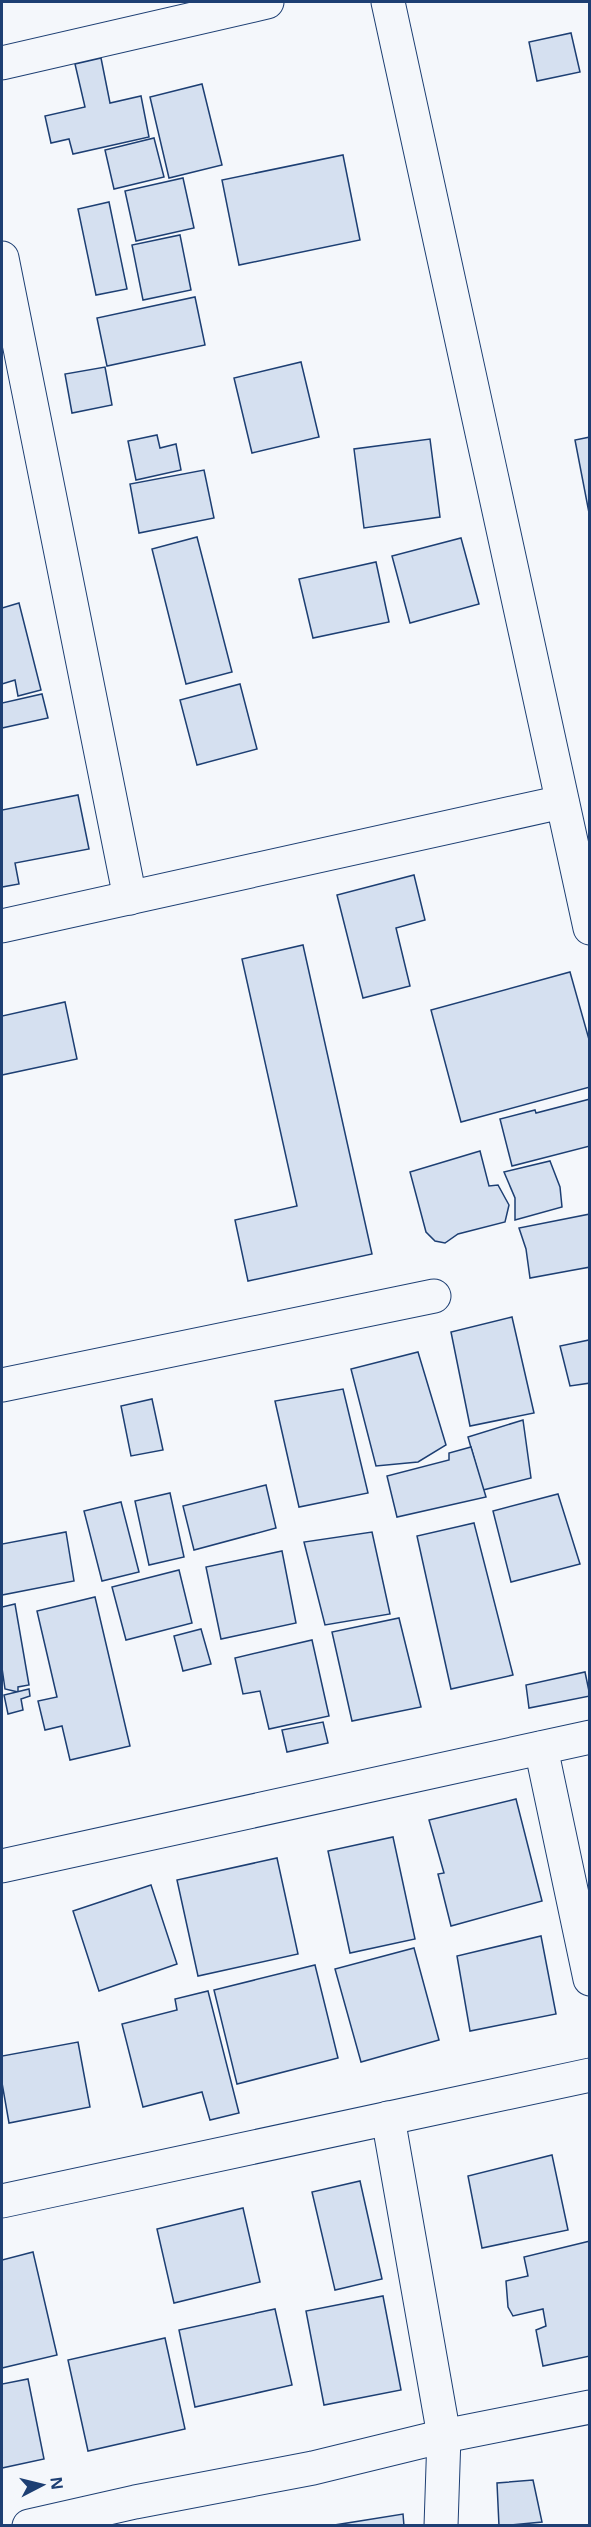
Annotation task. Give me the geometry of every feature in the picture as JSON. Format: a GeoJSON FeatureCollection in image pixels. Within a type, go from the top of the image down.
{"type":"FeatureCollection","features":[{"type":"Feature","properties":{"kind":"street"},"geometry":{"type":"LineString","coordinates":[[2,63],[267,2]]}},
{"type":"Feature","properties":{"kind":"street"},"geometry":{"type":"LineString","coordinates":[[388,2],[590,928]]}},
{"type":"Feature","properties":{"kind":"street"},"geometry":{"type":"LineString","coordinates":[[2,258],[130,898]]}},
{"type":"Feature","properties":{"kind":"street"},"geometry":{"type":"LineString","coordinates":[[2,926],[562,802]]}},
{"type":"Feature","properties":{"kind":"street"},"geometry":{"type":"LineString","coordinates":[[2,1385],[434,1296]]}},
{"type":"Feature","properties":{"kind":"street"},"geometry":{"type":"LineString","coordinates":[[2,1866],[590,1737]]}},
{"type":"Feature","properties":{"kind":"street"},"geometry":{"type":"LineString","coordinates":[[541,1748],[590,1979]]}},
{"type":"Feature","properties":{"kind":"street"},"geometry":{"type":"LineString","coordinates":[[2,2201],[590,2075]]}},
{"type":"Feature","properties":{"kind":"street"},"geometry":{"type":"LineString","coordinates":[[388,2118],[444,2436],[441,2526]]}},
{"type":"Feature","properties":{"kind":"street"},"geometry":{"type":"LineString","coordinates":[[29,2526],[135,2502],[313,2468],[444,2436],[590,2407]]}},
{"type":"Feature","properties":{"kind":"building"},"geometry":{"type":"Polygon","coordinates":[[[571,33],[580,72],[537,81],[529,42],[571,33]]]}},
{"type":"Feature","properties":{"kind":"building"},"geometry":{"type":"Polygon","coordinates":[[[101,58],[110,103],[141,96],[149,137],[73,154],[69,139],[51,143],[45,116],[85,107],[75,64],[101,58]]]}},
{"type":"Feature","properties":{"kind":"building"},"geometry":{"type":"Polygon","coordinates":[[[202,84],[222,165],[169,178],[150,97],[202,84]]]}},
{"type":"Feature","properties":{"kind":"building"},"geometry":{"type":"Polygon","coordinates":[[[154,138],[164,177],[114,189],[105,150],[154,138]]]}},
{"type":"Feature","properties":{"kind":"building"},"geometry":{"type":"Polygon","coordinates":[[[343,155],[360,240],[239,265],[222,180],[343,155]]]}},
{"type":"Feature","properties":{"kind":"building"},"geometry":{"type":"Polygon","coordinates":[[[183,178],[194,228],[136,241],[125,191],[183,178]]]}},
{"type":"Feature","properties":{"kind":"building"},"geometry":{"type":"Polygon","coordinates":[[[109,202],[127,289],[96,295],[78,209],[109,202]]]}},
{"type":"Feature","properties":{"kind":"building"},"geometry":{"type":"Polygon","coordinates":[[[180,235],[191,290],[143,300],[132,245],[180,235]]]}},
{"type":"Feature","properties":{"kind":"building"},"geometry":{"type":"Polygon","coordinates":[[[195,297],[205,345],[107,366],[97,318],[195,297]]]}},
{"type":"Feature","properties":{"kind":"building"},"geometry":{"type":"Polygon","coordinates":[[[301,362],[319,437],[252,453],[234,378],[301,362]]]}},
{"type":"Feature","properties":{"kind":"building"},"geometry":{"type":"Polygon","coordinates":[[[105,367],[112,405],[72,413],[65,374],[105,367]]]}},
{"type":"Feature","properties":{"kind":"building"},"geometry":{"type":"Polygon","coordinates":[[[157,435],[160,448],[176,444],[181,470],[136,480],[128,441],[157,435]]]}},
{"type":"Feature","properties":{"kind":"building"},"geometry":{"type":"Polygon","coordinates":[[[590,437],[590,518],[575,440],[590,437]]]}},
{"type":"Feature","properties":{"kind":"building"},"geometry":{"type":"Polygon","coordinates":[[[430,439],[440,517],[364,528],[354,449],[430,439]]]}},
{"type":"Feature","properties":{"kind":"building"},"geometry":{"type":"Polygon","coordinates":[[[204,470],[214,518],[139,533],[130,484],[204,470]]]}},
{"type":"Feature","properties":{"kind":"building"},"geometry":{"type":"Polygon","coordinates":[[[197,537],[232,672],[186,684],[152,549],[197,537]]]}},
{"type":"Feature","properties":{"kind":"building"},"geometry":{"type":"Polygon","coordinates":[[[461,538],[479,604],[410,623],[392,556],[461,538]]]}},
{"type":"Feature","properties":{"kind":"building"},"geometry":{"type":"Polygon","coordinates":[[[376,562],[389,622],[313,638],[299,579],[376,562]]]}},
{"type":"Feature","properties":{"kind":"building"},"geometry":{"type":"Polygon","coordinates":[[[19,603],[41,690],[18,696],[15,680],[2,684],[2,608],[19,603]]]}},
{"type":"Feature","properties":{"kind":"building"},"geometry":{"type":"Polygon","coordinates":[[[240,684],[257,749],[197,765],[180,700],[240,684]]]}},
{"type":"Feature","properties":{"kind":"building"},"geometry":{"type":"Polygon","coordinates":[[[42,694],[48,718],[2,728],[2,703],[42,694]]]}},
{"type":"Feature","properties":{"kind":"building"},"geometry":{"type":"Polygon","coordinates":[[[78,795],[89,849],[15,863],[19,884],[2,887],[2,810],[78,795]]]}},
{"type":"Feature","properties":{"kind":"building"},"geometry":{"type":"Polygon","coordinates":[[[414,875],[425,920],[396,928],[410,986],[363,998],[337,895],[414,875]]]}},
{"type":"Feature","properties":{"kind":"building"},"geometry":{"type":"Polygon","coordinates":[[[303,945],[372,1254],[248,1281],[235,1220],[297,1206],[242,959],[303,945]]]}},
{"type":"Feature","properties":{"kind":"building"},"geometry":{"type":"Polygon","coordinates":[[[570,972],[590,1043],[590,1087],[461,1122],[431,1010],[570,972]]]}},
{"type":"Feature","properties":{"kind":"building"},"geometry":{"type":"Polygon","coordinates":[[[65,1002],[77,1059],[2,1075],[2,1016],[65,1002]]]}},
{"type":"Feature","properties":{"kind":"building"},"geometry":{"type":"Polygon","coordinates":[[[590,1099],[590,1146],[512,1166],[500,1119],[535,1110],[536,1113],[590,1099]]]}},
{"type":"Feature","properties":{"kind":"building"},"geometry":{"type":"Polygon","coordinates":[[[480,1151],[489,1186],[498,1185],[509,1205],[505,1222],[458,1234],[445,1243],[435,1241],[426,1232],[410,1172],[480,1151]]]}},
{"type":"Feature","properties":{"kind":"building"},"geometry":{"type":"Polygon","coordinates":[[[550,1161],[560,1187],[562,1207],[515,1220],[515,1198],[504,1172],[550,1161]]]}},
{"type":"Feature","properties":{"kind":"building"},"geometry":{"type":"Polygon","coordinates":[[[590,1214],[590,1267],[530,1278],[526,1249],[519,1228],[590,1214]]]}},
{"type":"Feature","properties":{"kind":"building"},"geometry":{"type":"Polygon","coordinates":[[[512,1317],[534,1413],[470,1426],[451,1332],[512,1317]]]}},
{"type":"Feature","properties":{"kind":"building"},"geometry":{"type":"Polygon","coordinates":[[[589,1340],[590,1383],[570,1386],[560,1346],[589,1340]]]}},
{"type":"Feature","properties":{"kind":"building"},"geometry":{"type":"Polygon","coordinates":[[[418,1352],[446,1445],[418,1462],[376,1466],[351,1369],[418,1352]]]}},
{"type":"Feature","properties":{"kind":"building"},"geometry":{"type":"Polygon","coordinates":[[[343,1389],[368,1493],[299,1507],[275,1401],[343,1389]]]}},
{"type":"Feature","properties":{"kind":"building"},"geometry":{"type":"Polygon","coordinates":[[[152,1399],[163,1450],[131,1456],[121,1406],[152,1399]]]}},
{"type":"Feature","properties":{"kind":"building"},"geometry":{"type":"Polygon","coordinates":[[[523,1420],[531,1478],[483,1490],[468,1437],[523,1420]]]}},
{"type":"Feature","properties":{"kind":"building"},"geometry":{"type":"Polygon","coordinates":[[[471,1447],[486,1497],[397,1517],[387,1476],[449,1460],[449,1453],[471,1447]]]}},
{"type":"Feature","properties":{"kind":"building"},"geometry":{"type":"Polygon","coordinates":[[[266,1485],[276,1528],[194,1550],[183,1506],[266,1485]]]}},
{"type":"Feature","properties":{"kind":"building"},"geometry":{"type":"Polygon","coordinates":[[[170,1493],[184,1557],[149,1565],[135,1501],[170,1493]]]}},
{"type":"Feature","properties":{"kind":"building"},"geometry":{"type":"Polygon","coordinates":[[[558,1494],[580,1564],[511,1582],[493,1511],[558,1494]]]}},
{"type":"Feature","properties":{"kind":"building"},"geometry":{"type":"Polygon","coordinates":[[[121,1502],[139,1572],[102,1581],[84,1511],[121,1502]]]}},
{"type":"Feature","properties":{"kind":"building"},"geometry":{"type":"Polygon","coordinates":[[[474,1523],[513,1675],[451,1689],[417,1536],[474,1523]]]}},
{"type":"Feature","properties":{"kind":"building"},"geometry":{"type":"Polygon","coordinates":[[[66,1532],[74,1581],[2,1595],[2,1544],[66,1532]]]}},
{"type":"Feature","properties":{"kind":"building"},"geometry":{"type":"Polygon","coordinates":[[[372,1532],[390,1614],[325,1625],[304,1542],[372,1532]]]}},
{"type":"Feature","properties":{"kind":"building"},"geometry":{"type":"Polygon","coordinates":[[[282,1551],[296,1623],[221,1639],[206,1567],[282,1551]]]}},
{"type":"Feature","properties":{"kind":"building"},"geometry":{"type":"Polygon","coordinates":[[[179,1570],[192,1623],[126,1640],[112,1587],[179,1570]]]}},
{"type":"Feature","properties":{"kind":"building"},"geometry":{"type":"Polygon","coordinates":[[[95,1597],[130,1746],[70,1760],[62,1726],[45,1730],[38,1701],[57,1697],[37,1611],[95,1597]]]}},
{"type":"Feature","properties":{"kind":"building"},"geometry":{"type":"Polygon","coordinates":[[[15,1604],[29,1685],[18,1687],[18,1692],[5,1689],[2,1668],[2,1607],[15,1604]]]}},
{"type":"Feature","properties":{"kind":"building"},"geometry":{"type":"Polygon","coordinates":[[[399,1618],[421,1707],[352,1721],[332,1632],[399,1618]]]}},
{"type":"Feature","properties":{"kind":"building"},"geometry":{"type":"Polygon","coordinates":[[[201,1629],[211,1664],[183,1671],[174,1636],[201,1629]]]}},
{"type":"Feature","properties":{"kind":"building"},"geometry":{"type":"Polygon","coordinates":[[[312,1640],[329,1716],[269,1729],[260,1691],[243,1694],[235,1658],[312,1640]]]}},
{"type":"Feature","properties":{"kind":"building"},"geometry":{"type":"Polygon","coordinates":[[[585,1672],[590,1696],[529,1708],[526,1685],[585,1672]]]}},
{"type":"Feature","properties":{"kind":"building"},"geometry":{"type":"Polygon","coordinates":[[[29,1689],[30,1696],[21,1699],[23,1710],[8,1714],[4,1695],[29,1689]]]}},
{"type":"Feature","properties":{"kind":"building"},"geometry":{"type":"Polygon","coordinates":[[[323,1722],[328,1743],[287,1752],[282,1730],[323,1722]]]}},
{"type":"Feature","properties":{"kind":"building"},"geometry":{"type":"Polygon","coordinates":[[[516,1799],[542,1901],[451,1926],[438,1874],[444,1873],[429,1820],[516,1799]]]}},
{"type":"Feature","properties":{"kind":"building"},"geometry":{"type":"Polygon","coordinates":[[[393,1837],[415,1939],[350,1953],[328,1851],[393,1837]]]}},
{"type":"Feature","properties":{"kind":"building"},"geometry":{"type":"Polygon","coordinates":[[[277,1858],[298,1954],[198,1976],[177,1880],[277,1858]]]}},
{"type":"Feature","properties":{"kind":"building"},"geometry":{"type":"Polygon","coordinates":[[[151,1885],[177,1964],[99,1991],[73,1911],[151,1885]]]}},
{"type":"Feature","properties":{"kind":"building"},"geometry":{"type":"Polygon","coordinates":[[[541,1936],[556,2014],[470,2031],[457,1956],[541,1936]]]}},
{"type":"Feature","properties":{"kind":"building"},"geometry":{"type":"Polygon","coordinates":[[[414,1948],[439,2040],[361,2062],[335,1969],[414,1948]]]}},
{"type":"Feature","properties":{"kind":"building"},"geometry":{"type":"Polygon","coordinates":[[[315,1965],[338,2058],[237,2084],[214,1990],[315,1965]]]}},
{"type":"Feature","properties":{"kind":"building"},"geometry":{"type":"Polygon","coordinates":[[[208,1991],[239,2113],[210,2120],[202,2092],[143,2107],[122,2024],[177,2010],[175,1999],[208,1991]]]}},
{"type":"Feature","properties":{"kind":"building"},"geometry":{"type":"Polygon","coordinates":[[[78,2042],[90,2107],[9,2123],[2,2083],[2,2056],[78,2042]]]}},
{"type":"Feature","properties":{"kind":"building"},"geometry":{"type":"Polygon","coordinates":[[[552,2155],[568,2230],[482,2248],[468,2176],[552,2155]]]}},
{"type":"Feature","properties":{"kind":"building"},"geometry":{"type":"Polygon","coordinates":[[[360,2181],[382,2279],[335,2290],[312,2192],[360,2181]]]}},
{"type":"Feature","properties":{"kind":"building"},"geometry":{"type":"Polygon","coordinates":[[[243,2208],[260,2282],[174,2303],[157,2229],[243,2208]]]}},
{"type":"Feature","properties":{"kind":"building"},"geometry":{"type":"Polygon","coordinates":[[[590,2241],[590,2356],[543,2366],[536,2330],[546,2326],[543,2309],[513,2316],[508,2307],[506,2281],[528,2276],[524,2257],[590,2241]]]}},
{"type":"Feature","properties":{"kind":"building"},"geometry":{"type":"Polygon","coordinates":[[[33,2252],[57,2355],[2,2368],[2,2260],[33,2252]]]}},
{"type":"Feature","properties":{"kind":"building"},"geometry":{"type":"Polygon","coordinates":[[[383,2296],[401,2390],[324,2405],[306,2311],[383,2296]]]}},
{"type":"Feature","properties":{"kind":"building"},"geometry":{"type":"Polygon","coordinates":[[[275,2309],[292,2385],[195,2407],[179,2330],[275,2309]]]}},
{"type":"Feature","properties":{"kind":"building"},"geometry":{"type":"Polygon","coordinates":[[[165,2338],[185,2429],[88,2451],[68,2360],[165,2338]]]}},
{"type":"Feature","properties":{"kind":"building"},"geometry":{"type":"Polygon","coordinates":[[[28,2379],[44,2459],[2,2468],[2,2384],[28,2379]]]}},
{"type":"Feature","properties":{"kind":"building"},"geometry":{"type":"Polygon","coordinates":[[[533,2480],[542,2522],[499,2526],[497,2483],[533,2480]]]}},
{"type":"Feature","properties":{"kind":"building"},"geometry":{"type":"Polygon","coordinates":[[[403,2514],[404,2526],[335,2526],[335,2525],[403,2514]]]}}]}
